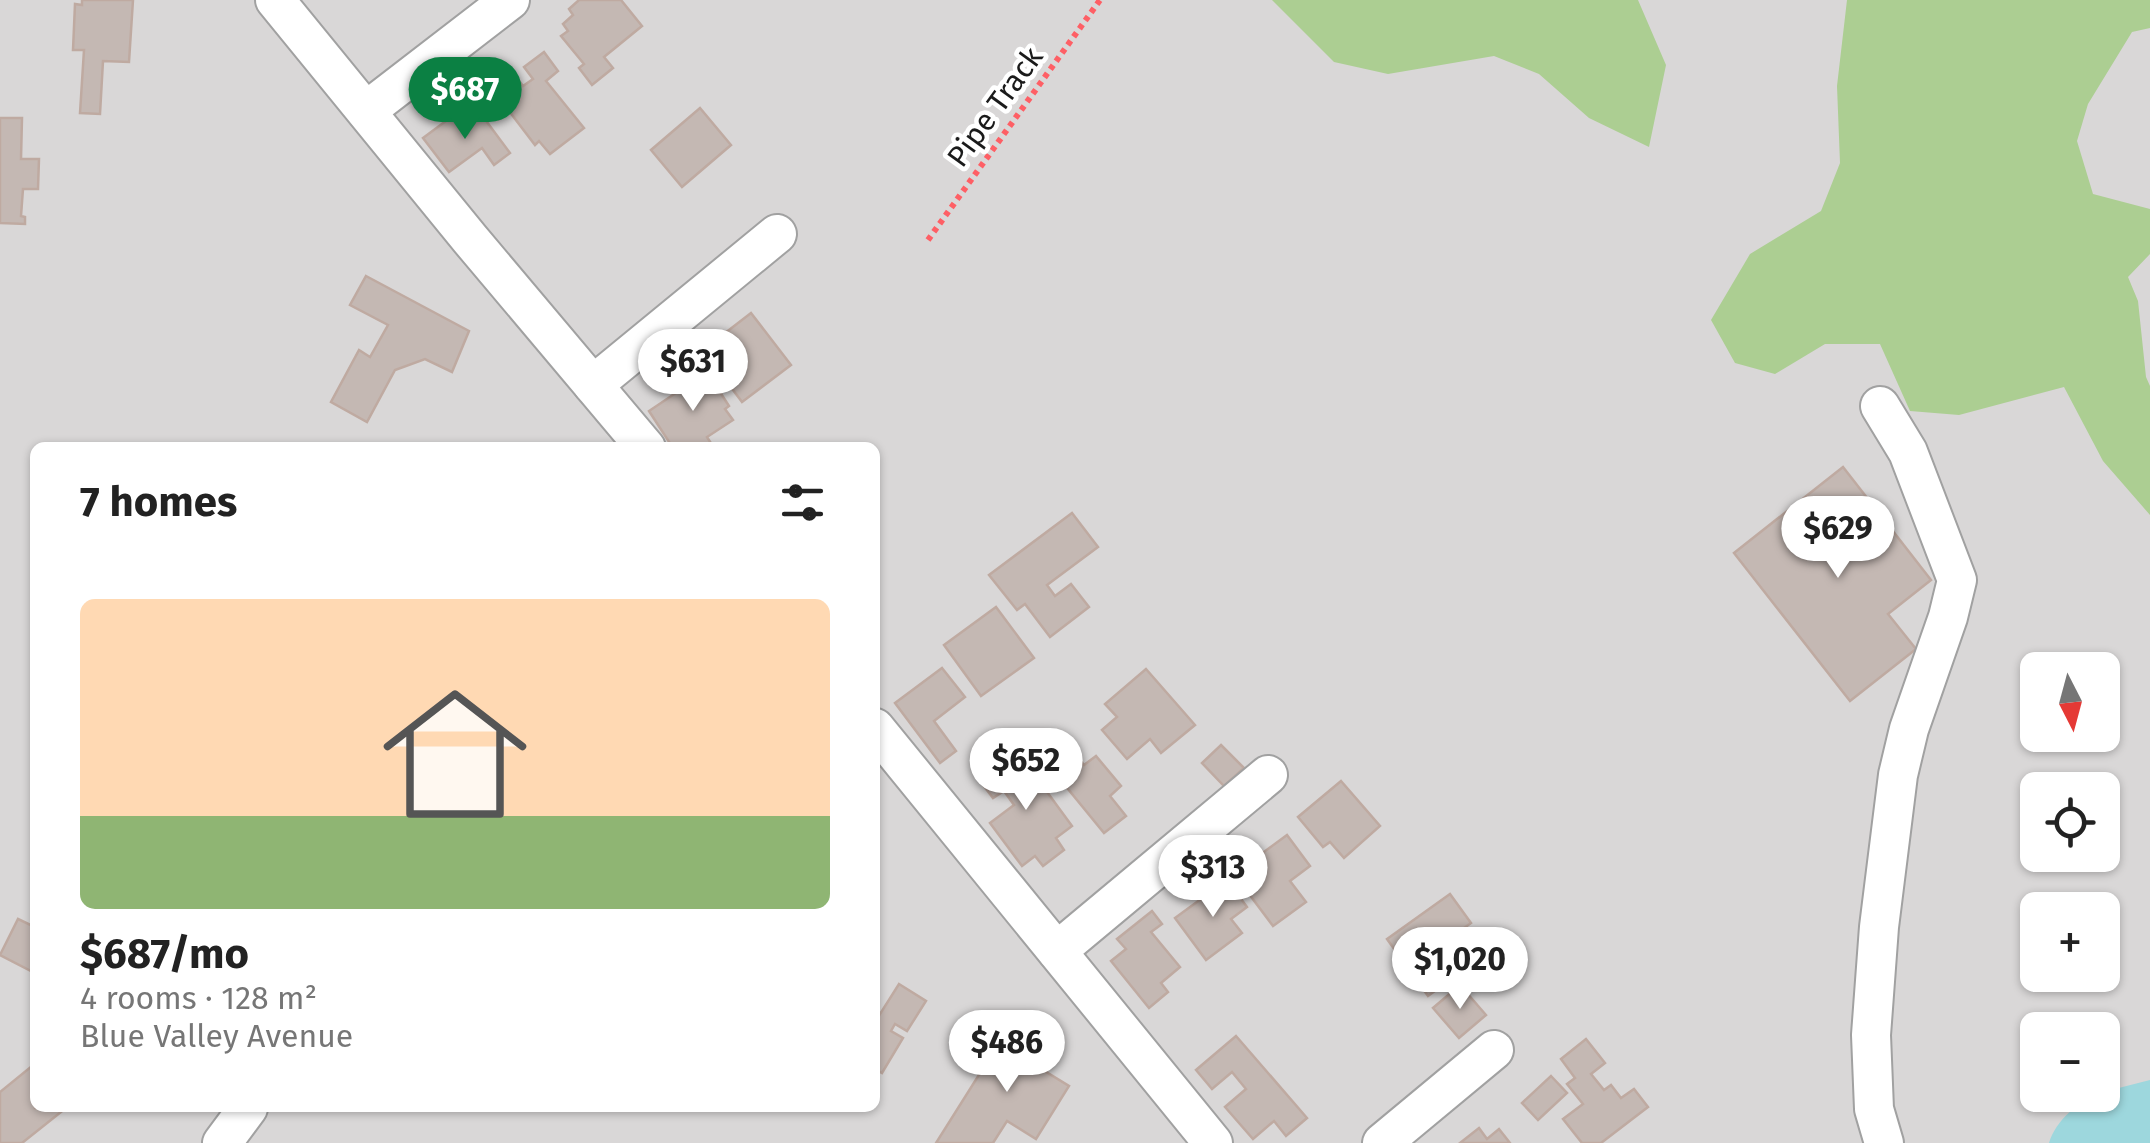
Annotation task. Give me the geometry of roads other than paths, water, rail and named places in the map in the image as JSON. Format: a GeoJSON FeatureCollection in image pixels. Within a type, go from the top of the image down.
{"type":"FeatureCollection","features":[{"type":"Feature","properties":{"kind":"street"},"geometry":{"type":"LineString","coordinates":[[275,0],[641,442]]}},
{"type":"Feature","properties":{"kind":"street"},"geometry":{"type":"LineString","coordinates":[[366,111],[510,0]]}},
{"type":"Feature","properties":{"kind":"street"},"geometry":{"type":"LineString","coordinates":[[593,385],[777,234]]}},
{"type":"Feature","properties":{"kind":"street"},"geometry":{"type":"LineString","coordinates":[[1880,406],[1908,452],[1957,580],[1898,775],[1879,927],[1871,1036],[1874,1109],[1884,1143]]}},
{"type":"Feature","properties":{"kind":"street"},"geometry":{"type":"LineString","coordinates":[[880,734],[1213,1143]]}},
{"type":"Feature","properties":{"kind":"street"},"geometry":{"type":"LineString","coordinates":[[1056,951],[1268,774]]}},
{"type":"Feature","properties":{"kind":"street"},"geometry":{"type":"LineString","coordinates":[[1382,1143],[1494,1050]]}},
{"type":"Feature","properties":{"kind":"street"},"geometry":{"type":"LineString","coordinates":[[222,1143],[245,1112]]}},
{"type":"Feature","properties":{"kind":"water"},"geometry":{"type":"Polygon","coordinates":[[[2150,1080],[2150,1143],[2049,1143],[2057,1126],[2071,1112],[2120,1112],[2120,1088],[2150,1080]]]}}]}
